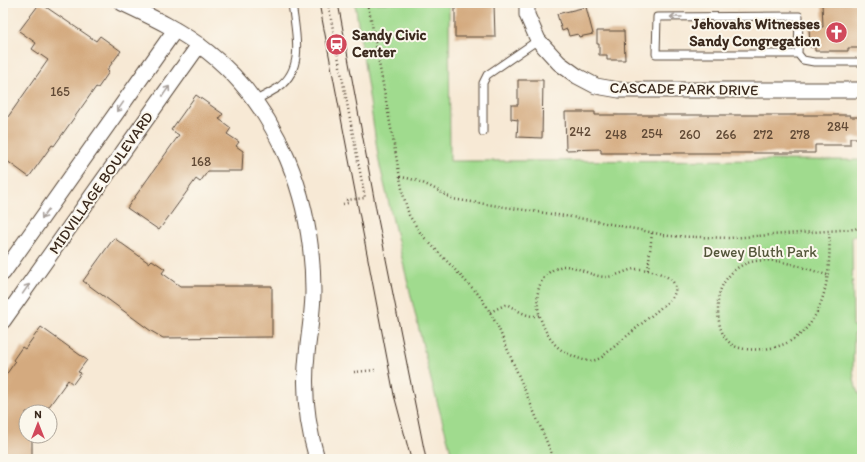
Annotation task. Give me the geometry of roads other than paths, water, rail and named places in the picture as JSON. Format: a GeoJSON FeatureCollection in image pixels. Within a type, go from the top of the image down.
{"type":"FeatureCollection","features":[{"type":"Feature","properties":{"kind":"street"},"geometry":{"type":"LineString","coordinates":[[122,3],[175,30],[199,45],[226,68],[244,86],[255,101],[275,132],[289,160],[297,183],[308,228],[312,270],[312,312],[307,355],[305,399],[308,423],[317,459]]}},
{"type":"Feature","properties":{"kind":"street","name":"CASCADE PARK DRIVE"},"geometry":{"type":"LineString","coordinates":[[527,3],[527,15],[538,40],[559,63],[577,76],[596,86],[619,90],[862,90]]}},
{"type":"Feature","properties":{"kind":"street","name":"MIDVILLAGE BOULEVARD"},"geometry":{"type":"LineString","coordinates":[[3,274],[175,30]]}},
{"type":"Feature","properties":{"kind":"street","name":"MIDVILLAGE BOULEVARD"},"geometry":{"type":"LineString","coordinates":[[3,321],[199,45]]}},
{"type":"Feature","properties":{"kind":"lane"},"geometry":{"type":"LineString","coordinates":[[255,101],[279,87],[286,81],[294,66],[298,50],[292,3]]}},
{"type":"Feature","properties":{"kind":"lane"},"geometry":{"type":"LineString","coordinates":[[798,54],[656,54],[657,17],[799,16],[798,54],[803,60],[814,62],[862,62]]}},
{"type":"Feature","properties":{"kind":"lane"},"geometry":{"type":"LineString","coordinates":[[484,132],[483,82],[487,75],[538,40]]}},
{"type":"Feature","properties":{"kind":"tram line"},"geometry":{"type":"LineString","coordinates":[[319,3],[394,395],[411,459]]}},
{"type":"Feature","properties":{"kind":"tram line"},"geometry":{"type":"LineString","coordinates":[[338,3],[376,209],[426,459]]}},
{"type":"Feature","properties":{"kind":"place","name":"Jehovahs Witnesses Sandy Congregation"},"geometry":{"type":"Point","coordinates":[836,33]}},
{"type":"Feature","properties":{"kind":"place","name":"Sandy Civic Center"},"geometry":{"type":"Point","coordinates":[337,44]}},
{"type":"Feature","properties":{"kind":"park label","name":"Dewey Bluth Park"},"geometry":{"type":"Point","coordinates":[760,252]}}]}
